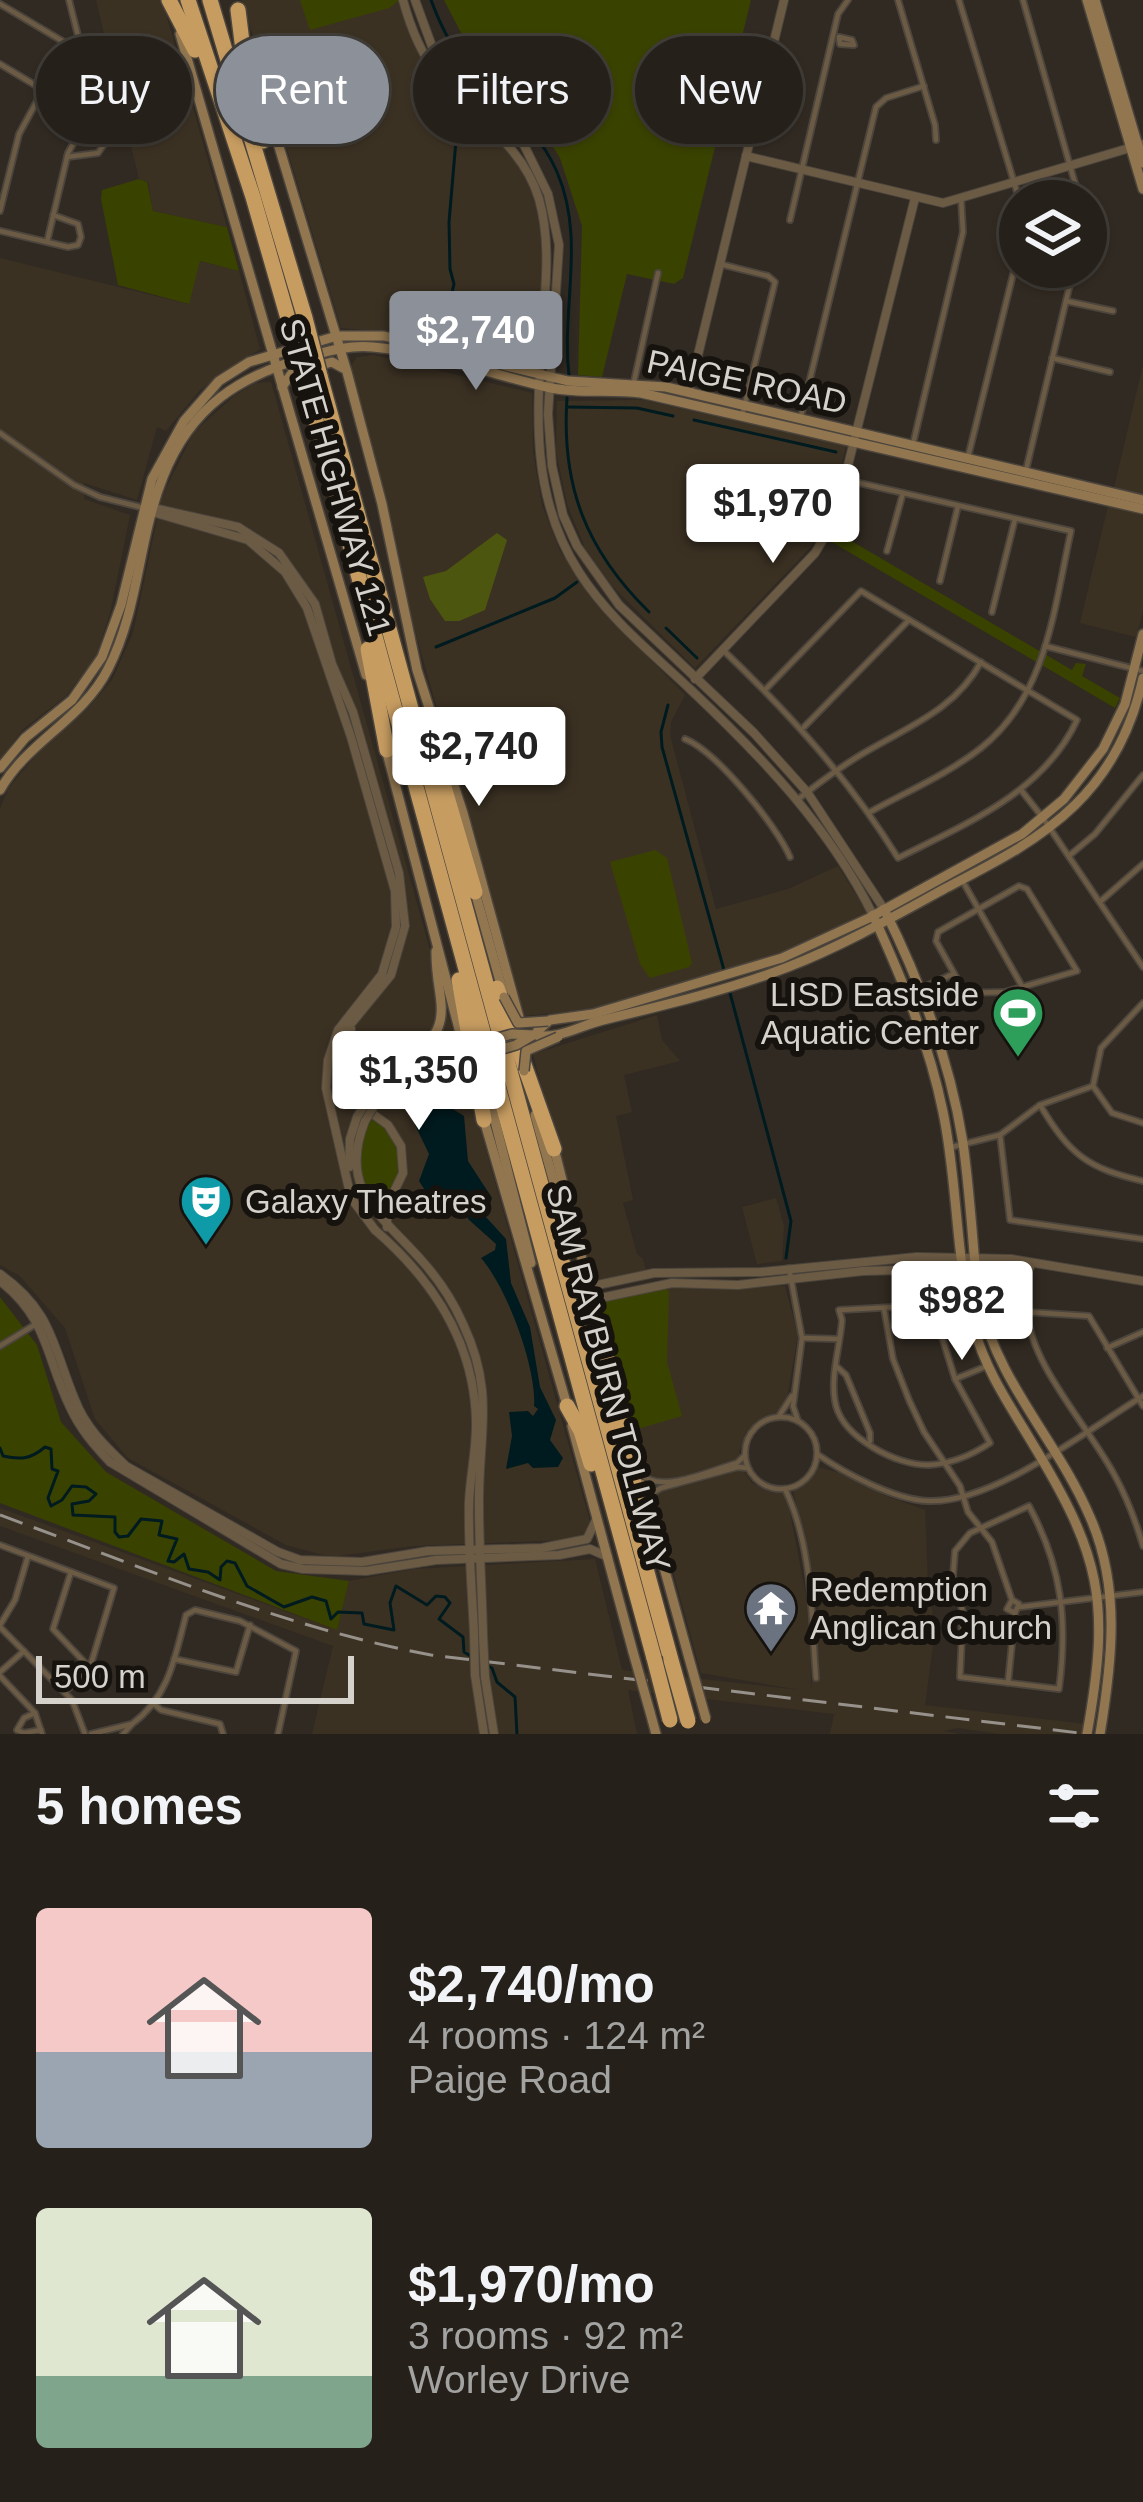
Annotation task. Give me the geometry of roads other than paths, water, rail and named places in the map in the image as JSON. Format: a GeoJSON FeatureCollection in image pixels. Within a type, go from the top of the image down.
{"type":"FeatureCollection","features":[{"type":"Feature","properties":{"kind":"highway"},"geometry":{"type":"LineString","coordinates":[[169,0],[194,45],[223,135],[253,197]]}},
{"type":"Feature","properties":{"kind":"highway","name":"SAM RAYBURN TOLLWAY"},"geometry":{"type":"LineString","coordinates":[[188,0],[297,320],[482,941],[686,1726]]}},
{"type":"Feature","properties":{"kind":"highway","name":"SAM RAYBURN TOLLWAY"},"geometry":{"type":"LineString","coordinates":[[210,0],[294,278],[297,320]]}},
{"type":"Feature","properties":{"kind":"highway"},"geometry":{"type":"LineString","coordinates":[[237,5],[244,58],[284,212],[294,278]]}},
{"type":"Feature","properties":{"kind":"highway","name":"SAM RAYBURN TOLLWAY"},"geometry":{"type":"LineString","coordinates":[[312,378],[328,464],[636,1592],[671,1659]]}},
{"type":"Feature","properties":{"kind":"highway"},"geometry":{"type":"LineString","coordinates":[[328,464],[387,750]]}},
{"type":"Feature","properties":{"kind":"highway"},"geometry":{"type":"LineString","coordinates":[[369,556],[393,610],[475,892]]}},
{"type":"Feature","properties":{"kind":"highway"},"geometry":{"type":"LineString","coordinates":[[445,894],[484,1120]]}},
{"type":"Feature","properties":{"kind":"highway"},"geometry":{"type":"LineString","coordinates":[[482,941],[554,1149]]}},
{"type":"Feature","properties":{"kind":"highway"},"geometry":{"type":"LineString","coordinates":[[606,1354],[658,1588],[664,1637]]}},
{"type":"Feature","properties":{"kind":"highway"},"geometry":{"type":"LineString","coordinates":[[567,1406],[580,1431],[623,1570],[636,1592]]}},
{"type":"Feature","properties":{"kind":"main road","name":"STATE HIGHWAY 121"},"geometry":{"type":"LineString","coordinates":[[169,0],[328,535],[484,1120],[656,1734]]}},
{"type":"Feature","properties":{"kind":"main road"},"geometry":{"type":"LineString","coordinates":[[1091,0],[1143,163]]}},
{"type":"Feature","properties":{"kind":"main road","name":"STATE HIGHWAY 121"},"geometry":{"type":"LineString","coordinates":[[237,5],[339,342],[382,503],[401,605],[554,1149],[648,1508],[671,1659]]}},
{"type":"Feature","properties":{"kind":"main road"},"geometry":{"type":"LineString","coordinates":[[1137,146],[1143,189]]}},
{"type":"Feature","properties":{"kind":"main road"},"geometry":{"type":"LineString","coordinates":[[264,326],[268,335],[282,340],[322,329],[331,315]]}},
{"type":"Feature","properties":{"kind":"main road"},"geometry":{"type":"LineString","coordinates":[[0,790],[37,744],[74,713],[102,680],[129,615],[158,464],[171,439],[219,381],[259,358],[265,347],[264,326]]}},
{"type":"Feature","properties":{"kind":"main road","name":"PAIGE ROAD"},"geometry":{"type":"LineString","coordinates":[[339,342],[384,336],[545,381],[689,392],[743,411]]}},
{"type":"Feature","properties":{"kind":"main road"},"geometry":{"type":"LineString","coordinates":[[202,414],[273,360],[339,342]]}},
{"type":"Feature","properties":{"kind":"main road","name":"PAIGE ROAD"},"geometry":{"type":"LineString","coordinates":[[339,342],[451,358]]}},
{"type":"Feature","properties":{"kind":"main road"},"geometry":{"type":"LineString","coordinates":[[347,372],[348,360],[363,347]]}},
{"type":"Feature","properties":{"kind":"main road"},"geometry":{"type":"LineString","coordinates":[[259,358],[273,360]]}},
{"type":"Feature","properties":{"kind":"main road"},"geometry":{"type":"LineString","coordinates":[[254,374],[270,377],[281,388],[292,373],[327,362],[337,362],[347,372]]}},
{"type":"Feature","properties":{"kind":"main road"},"geometry":{"type":"LineString","coordinates":[[0,768],[25,738],[71,700],[102,657],[169,464],[221,387],[219,381]]}},
{"type":"Feature","properties":{"kind":"main road","name":"PAIGE ROAD"},"geometry":{"type":"LineString","coordinates":[[633,387],[1116,498],[1143,509]]}},
{"type":"Feature","properties":{"kind":"main road","name":"PAIGE ROAD"},"geometry":{"type":"LineString","coordinates":[[1116,498],[1143,500]]}},
{"type":"Feature","properties":{"kind":"main road"},"geometry":{"type":"LineString","coordinates":[[524,1071],[526,1052],[590,1023],[784,963],[962,880],[1047,823],[1103,749],[1140,673],[1143,634]]}},
{"type":"Feature","properties":{"kind":"main road"},"geometry":{"type":"LineString","coordinates":[[437,736],[475,892],[482,941],[518,1023],[646,1004]]}},
{"type":"Feature","properties":{"kind":"main road"},"geometry":{"type":"LineString","coordinates":[[881,917],[1047,823]]}},
{"type":"Feature","properties":{"kind":"main road"},"geometry":{"type":"LineString","coordinates":[[881,917],[931,1018],[963,1146],[976,1292],[994,1350],[1071,1507],[1104,1596],[1112,1650],[1100,1734]]}},
{"type":"Feature","properties":{"kind":"main road"},"geometry":{"type":"LineString","coordinates":[[881,917],[944,1114],[971,1317],[987,1366],[1047,1455]]}},
{"type":"Feature","properties":{"kind":"main road"},"geometry":{"type":"LineString","coordinates":[[407,1060],[436,1036],[442,1018],[437,933]]}},
{"type":"Feature","properties":{"kind":"main road"},"geometry":{"type":"LineString","coordinates":[[442,1060],[485,1053],[504,1042],[509,1021],[505,997]]}},
{"type":"Feature","properties":{"kind":"main road"},"geometry":{"type":"LineString","coordinates":[[918,1021],[931,1018]]}},
{"type":"Feature","properties":{"kind":"main road"},"geometry":{"type":"LineString","coordinates":[[533,1035],[551,1020]]}},
{"type":"Feature","properties":{"kind":"main road"},"geometry":{"type":"LineString","coordinates":[[409,1079],[504,1042],[533,1035],[560,1036]]}},
{"type":"Feature","properties":{"kind":"main road"},"geometry":{"type":"LineString","coordinates":[[504,1042],[524,1071],[557,1201],[584,1273]]}},
{"type":"Feature","properties":{"kind":"main road"},"geometry":{"type":"LineString","coordinates":[[485,1053],[484,1078],[531,1258],[531,1278]]}},
{"type":"Feature","properties":{"kind":"main road"},"geometry":{"type":"LineString","coordinates":[[458,1060],[484,1078]]}},
{"type":"Feature","properties":{"kind":"main road"},"geometry":{"type":"LineString","coordinates":[[1088,1734],[1104,1596]]}},
{"type":"Feature","properties":{"kind":"main road"},"geometry":{"type":"LineString","coordinates":[[686,1726],[710,1734]]}},
{"type":"Feature","properties":{"kind":"street"},"geometry":{"type":"LineString","coordinates":[[69,0],[79,36]]}},
{"type":"Feature","properties":{"kind":"street"},"geometry":{"type":"LineString","coordinates":[[417,36],[403,2],[415,0],[429,36]]}},
{"type":"Feature","properties":{"kind":"street"},"geometry":{"type":"LineString","coordinates":[[689,392],[784,0]]}},
{"type":"Feature","properties":{"kind":"street"},"geometry":{"type":"LineString","coordinates":[[790,220],[838,14],[848,0]]}},
{"type":"Feature","properties":{"kind":"street"},"geometry":{"type":"LineString","coordinates":[[898,0],[936,140]]}},
{"type":"Feature","properties":{"kind":"street"},"geometry":{"type":"LineString","coordinates":[[959,0],[1013,180]]}},
{"type":"Feature","properties":{"kind":"street"},"geometry":{"type":"LineString","coordinates":[[1023,0],[1073,180]]}},
{"type":"Feature","properties":{"kind":"street"},"geometry":{"type":"LineString","coordinates":[[0,4],[54,36]]}},
{"type":"Feature","properties":{"kind":"street"},"geometry":{"type":"LineString","coordinates":[[0,64],[36,86]]}},
{"type":"Feature","properties":{"kind":"street"},"geometry":{"type":"LineString","coordinates":[[799,424],[879,102],[924,86]]}},
{"type":"Feature","properties":{"kind":"street"},"geometry":{"type":"LineString","coordinates":[[0,211],[4,177],[20,129],[36,102]]}},
{"type":"Feature","properties":{"kind":"street"},"geometry":{"type":"LineString","coordinates":[[47,242],[74,144]]}},
{"type":"Feature","properties":{"kind":"street"},"geometry":{"type":"LineString","coordinates":[[67,158],[87,157],[104,149],[103,144]]}},
{"type":"Feature","properties":{"kind":"street"},"geometry":{"type":"LineString","coordinates":[[507,144],[529,174],[547,246],[545,381]]}},
{"type":"Feature","properties":{"kind":"street"},"geometry":{"type":"LineString","coordinates":[[522,144],[548,194],[559,245],[537,448],[577,570],[596,596],[746,742],[797,800],[881,917]]}},
{"type":"Feature","properties":{"kind":"street"},"geometry":{"type":"LineString","coordinates":[[1024,180],[1137,146]]}},
{"type":"Feature","properties":{"kind":"street"},"geometry":{"type":"LineString","coordinates":[[746,156],[937,202],[999,187]]}},
{"type":"Feature","properties":{"kind":"street"},"geometry":{"type":"LineString","coordinates":[[687,686],[815,553],[833,521],[915,198]]}},
{"type":"Feature","properties":{"kind":"street"},"geometry":{"type":"LineString","coordinates":[[912,450],[963,232],[962,198]]}},
{"type":"Feature","properties":{"kind":"street"},"geometry":{"type":"LineString","coordinates":[[0,230],[72,247],[81,241],[76,222],[53,215]]}},
{"type":"Feature","properties":{"kind":"street"},"geometry":{"type":"LineString","coordinates":[[547,246],[559,245]]}},
{"type":"Feature","properties":{"kind":"street"},"geometry":{"type":"LineString","coordinates":[[720,264],[768,275],[775,282],[743,411]]}},
{"type":"Feature","properties":{"kind":"street"},"geometry":{"type":"LineString","coordinates":[[633,387],[658,274]]}},
{"type":"Feature","properties":{"kind":"street"},"geometry":{"type":"LineString","coordinates":[[967,463],[1010,288]]}},
{"type":"Feature","properties":{"kind":"street"},"geometry":{"type":"LineString","coordinates":[[1024,476],[1068,288]]}},
{"type":"Feature","properties":{"kind":"street"},"geometry":{"type":"LineString","coordinates":[[1065,301],[1113,311]]}},
{"type":"Feature","properties":{"kind":"street"},"geometry":{"type":"LineString","coordinates":[[1052,358],[1109,373]]}},
{"type":"Feature","properties":{"kind":"street"},"geometry":{"type":"LineString","coordinates":[[0,433],[74,485],[100,497],[224,522],[260,538],[291,566],[315,604],[332,664],[353,712],[404,896],[405,926],[398,961],[338,1047],[343,1089]]}},
{"type":"Feature","properties":{"kind":"street"},"geometry":{"type":"LineString","coordinates":[[846,480],[1071,531],[1045,646],[1029,690],[1009,721],[977,751],[870,812]]}},
{"type":"Feature","properties":{"kind":"street"},"geometry":{"type":"LineString","coordinates":[[887,550],[902,493]]}},
{"type":"Feature","properties":{"kind":"street"},"geometry":{"type":"LineString","coordinates":[[940,581],[958,506]]}},
{"type":"Feature","properties":{"kind":"street"},"geometry":{"type":"LineString","coordinates":[[555,507],[591,569],[619,605],[807,792],[881,917]]}},
{"type":"Feature","properties":{"kind":"street"},"geometry":{"type":"LineString","coordinates":[[150,509],[248,540],[285,572],[308,608],[395,891],[396,927],[382,974],[338,1030],[332,1045],[326,1069],[328,1101],[351,1198],[375,1230],[447,1304],[463,1348],[473,1390],[476,1441],[469,1502],[484,1734]]}},
{"type":"Feature","properties":{"kind":"street"},"geometry":{"type":"LineString","coordinates":[[992,612],[1015,519]]}},
{"type":"Feature","properties":{"kind":"street"},"geometry":{"type":"LineString","coordinates":[[723,650],[838,770],[898,859],[1021,790],[1054,759],[1078,720],[861,591],[764,690]]}},
{"type":"Feature","properties":{"kind":"street"},"geometry":{"type":"LineString","coordinates":[[802,729],[909,620]]}},
{"type":"Feature","properties":{"kind":"street"},"geometry":{"type":"LineString","coordinates":[[638,639],[646,631]]}},
{"type":"Feature","properties":{"kind":"street"},"geometry":{"type":"LineString","coordinates":[[1045,646],[1140,673]]}},
{"type":"Feature","properties":{"kind":"street"},"geometry":{"type":"LineString","coordinates":[[797,800],[838,770],[942,709],[966,687],[981,662]]}},
{"type":"Feature","properties":{"kind":"street"},"geometry":{"type":"LineString","coordinates":[[685,739],[696,743],[742,789],[780,835],[790,857]]}},
{"type":"Feature","properties":{"kind":"street"},"geometry":{"type":"LineString","coordinates":[[1069,856],[1095,834],[1143,776]]}},
{"type":"Feature","properties":{"kind":"street"},"geometry":{"type":"LineString","coordinates":[[1021,790],[1143,967]]}},
{"type":"Feature","properties":{"kind":"street"},"geometry":{"type":"LineString","coordinates":[[1100,901],[1143,864]]}},
{"type":"Feature","properties":{"kind":"street"},"geometry":{"type":"LineString","coordinates":[[962,880],[1023,988]]}},
{"type":"Feature","properties":{"kind":"street"},"geometry":{"type":"LineString","coordinates":[[1024,887],[1077,971],[1023,988],[965,993],[936,941],[937,934],[977,909],[1024,887]]}},
{"type":"Feature","properties":{"kind":"street"},"geometry":{"type":"LineString","coordinates":[[1132,951],[1143,942]]}},
{"type":"Feature","properties":{"kind":"street"},"geometry":{"type":"LineString","coordinates":[[920,988],[955,973]]}},
{"type":"Feature","properties":{"kind":"street"},"geometry":{"type":"LineString","coordinates":[[1143,1003],[1101,1048],[1093,1086],[1112,1113],[1143,1124]]}},
{"type":"Feature","properties":{"kind":"street"},"geometry":{"type":"LineString","coordinates":[[354,1023],[347,1039],[355,1062],[377,1069],[407,1060],[442,1060]]}},
{"type":"Feature","properties":{"kind":"street"},"geometry":{"type":"LineString","coordinates":[[332,1045],[334,1076],[356,1104],[388,1125],[401,1146],[403,1173],[386,1213],[387,1227]]}},
{"type":"Feature","properties":{"kind":"street"},"geometry":{"type":"LineString","coordinates":[[375,1230],[351,1186],[348,1156],[372,1100],[407,1060]]}},
{"type":"Feature","properties":{"kind":"street"},"geometry":{"type":"LineString","coordinates":[[372,1100],[442,1060]]}},
{"type":"Feature","properties":{"kind":"street"},"geometry":{"type":"LineString","coordinates":[[948,1148],[1000,1135],[1040,1106],[1093,1086]]}},
{"type":"Feature","properties":{"kind":"street"},"geometry":{"type":"LineString","coordinates":[[1040,1106],[1074,1154],[1100,1169],[1143,1181]]}},
{"type":"Feature","properties":{"kind":"street"},"geometry":{"type":"LineString","coordinates":[[361,1119],[357,1154],[364,1196],[387,1227],[424,1262],[473,1348],[485,1418],[475,1554]]}},
{"type":"Feature","properties":{"kind":"street"},"geometry":{"type":"LineString","coordinates":[[1000,1135],[1010,1220],[1143,1239]]}},
{"type":"Feature","properties":{"kind":"street"},"geometry":{"type":"LineString","coordinates":[[364,1196],[377,1202],[390,1200]]}},
{"type":"Feature","properties":{"kind":"street"},"geometry":{"type":"LineString","coordinates":[[587,1287],[654,1273],[736,1273],[866,1259],[975,1262],[1013,1270],[1038,1266],[1143,1281]]}},
{"type":"Feature","properties":{"kind":"street"},"geometry":{"type":"LineString","coordinates":[[590,1300],[650,1285],[738,1286],[962,1262]]}},
{"type":"Feature","properties":{"kind":"street"},"geometry":{"type":"LineString","coordinates":[[789,1268],[802,1338],[794,1412],[812,1433],[817,1454],[804,1481],[789,1488],[765,1485],[748,1468],[746,1444],[758,1425],[785,1413],[794,1391]]}},
{"type":"Feature","properties":{"kind":"street"},"geometry":{"type":"LineString","coordinates":[[0,1278],[41,1320],[83,1424],[127,1466],[256,1545],[330,1564],[475,1554],[571,1544],[591,1536],[597,1518]]}},
{"type":"Feature","properties":{"kind":"street"},"geometry":{"type":"LineString","coordinates":[[932,1304],[955,1379],[990,1443],[970,1456],[925,1465],[854,1435],[838,1414],[833,1384],[839,1310],[884,1308],[932,1304]]}},
{"type":"Feature","properties":{"kind":"street"},"geometry":{"type":"LineString","coordinates":[[884,1308],[893,1359],[909,1400],[1007,1577],[1017,1610],[1008,1683]]}},
{"type":"Feature","properties":{"kind":"street"},"geometry":{"type":"LineString","coordinates":[[1143,1406],[1089,1316],[1027,1312],[1033,1338],[1115,1474],[1143,1546]]}},
{"type":"Feature","properties":{"kind":"street"},"geometry":{"type":"LineString","coordinates":[[0,1346],[41,1320]]}},
{"type":"Feature","properties":{"kind":"street"},"geometry":{"type":"LineString","coordinates":[[1107,1348],[1143,1332]]}},
{"type":"Feature","properties":{"kind":"street"},"geometry":{"type":"LineString","coordinates":[[802,1338],[840,1340]]}},
{"type":"Feature","properties":{"kind":"street"},"geometry":{"type":"LineString","coordinates":[[836,1366],[846,1375],[870,1433],[869,1444]]}},
{"type":"Feature","properties":{"kind":"street"},"geometry":{"type":"LineString","coordinates":[[955,1379],[987,1366]]}},
{"type":"Feature","properties":{"kind":"street"},"geometry":{"type":"LineString","coordinates":[[473,1390],[478,1392],[485,1418]]}},
{"type":"Feature","properties":{"kind":"street"},"geometry":{"type":"LineString","coordinates":[[817,1454],[905,1498],[926,1502],[964,1498],[1047,1455],[1141,1397]]}},
{"type":"Feature","properties":{"kind":"street"},"geometry":{"type":"LineString","coordinates":[[778,1417],[798,1421]]}},
{"type":"Feature","properties":{"kind":"street"},"geometry":{"type":"LineString","coordinates":[[638,1471],[652,1484],[660,1484],[737,1463],[745,1456]]}},
{"type":"Feature","properties":{"kind":"street"},"geometry":{"type":"LineString","coordinates":[[648,1508],[654,1492],[661,1488],[738,1466],[748,1468]]}},
{"type":"Feature","properties":{"kind":"street"},"geometry":{"type":"LineString","coordinates":[[815,1466],[837,1466]]}},
{"type":"Feature","properties":{"kind":"street"},"geometry":{"type":"LineString","coordinates":[[789,1488],[812,1604],[816,1678]]}},
{"type":"Feature","properties":{"kind":"street"},"geometry":{"type":"LineString","coordinates":[[1029,1506],[1057,1570],[1064,1601],[1059,1689],[959,1677],[963,1613],[952,1564],[962,1541],[982,1528],[1029,1506]]}},
{"type":"Feature","properties":{"kind":"street"},"geometry":{"type":"LineString","coordinates":[[0,1545],[114,1588],[88,1667],[65,1692]]}},
{"type":"Feature","properties":{"kind":"street"},"geometry":{"type":"LineString","coordinates":[[475,1554],[559,1555],[590,1549],[608,1557]]}},
{"type":"Feature","properties":{"kind":"street"},"geometry":{"type":"LineString","coordinates":[[28,1556],[15,1600],[0,1626],[65,1692],[88,1734],[118,1732],[154,1704],[168,1680],[189,1611],[250,1625],[296,1651],[278,1734]]}},
{"type":"Feature","properties":{"kind":"street"},"geometry":{"type":"LineString","coordinates":[[71,1572],[53,1629],[88,1667]]}},
{"type":"Feature","properties":{"kind":"street"},"geometry":{"type":"LineString","coordinates":[[1012,1600],[1006,1608],[1017,1610],[1143,1592]]}},
{"type":"Feature","properties":{"kind":"street"},"geometry":{"type":"LineString","coordinates":[[174,1659],[236,1672],[250,1625]]}},
{"type":"Feature","properties":{"kind":"street"},"geometry":{"type":"LineString","coordinates":[[24,1651],[0,1674],[35,1713],[41,1732],[17,1730],[24,1718],[35,1713]]}},
{"type":"Feature","properties":{"kind":"street"},"geometry":{"type":"LineString","coordinates":[[480,1676],[494,1734]]}},
{"type":"Feature","properties":{"kind":"street"},"geometry":{"type":"LineString","coordinates":[[154,1704],[223,1730]]}},
{"type":"Feature","properties":{"kind":"water"},"geometry":{"type":"Polygon","coordinates":[[[443,1103],[464,1116],[468,1161],[492,1198],[486,1217],[506,1239],[511,1283],[530,1327],[540,1387],[556,1420],[550,1440],[563,1458],[558,1467],[533,1468],[528,1463],[506,1469],[512,1436],[509,1412],[528,1411],[533,1416],[538,1409],[519,1330],[481,1258],[495,1250],[496,1244],[468,1215],[455,1216],[455,1204],[430,1198],[419,1181],[429,1154],[415,1125],[415,1112],[443,1103]]]}},
{"type":"Feature","properties":{"kind":"waterway"},"geometry":{"type":"LineString","coordinates":[[431,0],[459,57],[530,130],[557,172],[570,222],[569,376]]}},
{"type":"Feature","properties":{"kind":"waterway"},"geometry":{"type":"LineString","coordinates":[[442,334],[454,284],[449,222],[456,144]]}},
{"type":"Feature","properties":{"kind":"waterway"},"geometry":{"type":"LineString","coordinates":[[567,398],[568,460],[582,515],[609,565],[649,612]]}},
{"type":"Feature","properties":{"kind":"waterway"},"geometry":{"type":"LineString","coordinates":[[567,407],[637,408],[673,416]]}},
{"type":"Feature","properties":{"kind":"waterway"},"geometry":{"type":"LineString","coordinates":[[694,420],[836,452]]}},
{"type":"Feature","properties":{"kind":"waterway"},"geometry":{"type":"LineString","coordinates":[[436,647],[555,598],[577,582]]}},
{"type":"Feature","properties":{"kind":"waterway"},"geometry":{"type":"LineString","coordinates":[[666,628],[697,658]]}},
{"type":"Feature","properties":{"kind":"waterway"},"geometry":{"type":"LineString","coordinates":[[668,705],[662,747],[724,970]]}},
{"type":"Feature","properties":{"kind":"waterway"},"geometry":{"type":"LineString","coordinates":[[730,993],[791,1221],[786,1258]]}},
{"type":"Feature","properties":{"kind":"waterway"},"geometry":{"type":"LineString","coordinates":[[0,1448],[3,1456],[21,1458],[45,1447],[51,1449],[52,1469],[58,1471],[48,1498],[51,1506],[72,1486],[86,1487],[96,1494],[89,1501],[72,1504],[73,1515],[115,1517],[119,1537],[128,1536],[141,1519],[162,1521],[159,1535],[177,1539],[168,1561],[184,1554],[189,1569],[220,1580],[221,1567],[227,1561],[235,1563],[247,1586],[284,1607],[312,1597],[326,1601],[331,1619],[338,1612],[362,1613],[364,1624],[394,1630],[390,1603],[396,1586],[427,1605],[436,1596],[445,1597],[450,1603],[439,1619],[463,1637],[464,1652],[474,1658]]}},
{"type":"Feature","properties":{"kind":"waterway"},"geometry":{"type":"LineString","coordinates":[[486,1665],[515,1697],[517,1734]]}},
{"type":"Feature","properties":{"kind":"railway"},"geometry":{"type":"LineString","coordinates":[[0,1515],[267,1612],[431,1655],[1088,1734]]}},
{"type":"Feature","properties":{"kind":"place","name":"LISD Eastside Aquatic Center"},"geometry":{"type":"Point","coordinates":[1018,1059]}},
{"type":"Feature","properties":{"kind":"place","name":"Galaxy Theatres"},"geometry":{"type":"Point","coordinates":[206,1247]}},
{"type":"Feature","properties":{"kind":"place","name":"Redemption Anglican Church"},"geometry":{"type":"Point","coordinates":[771,1654]}}]}
